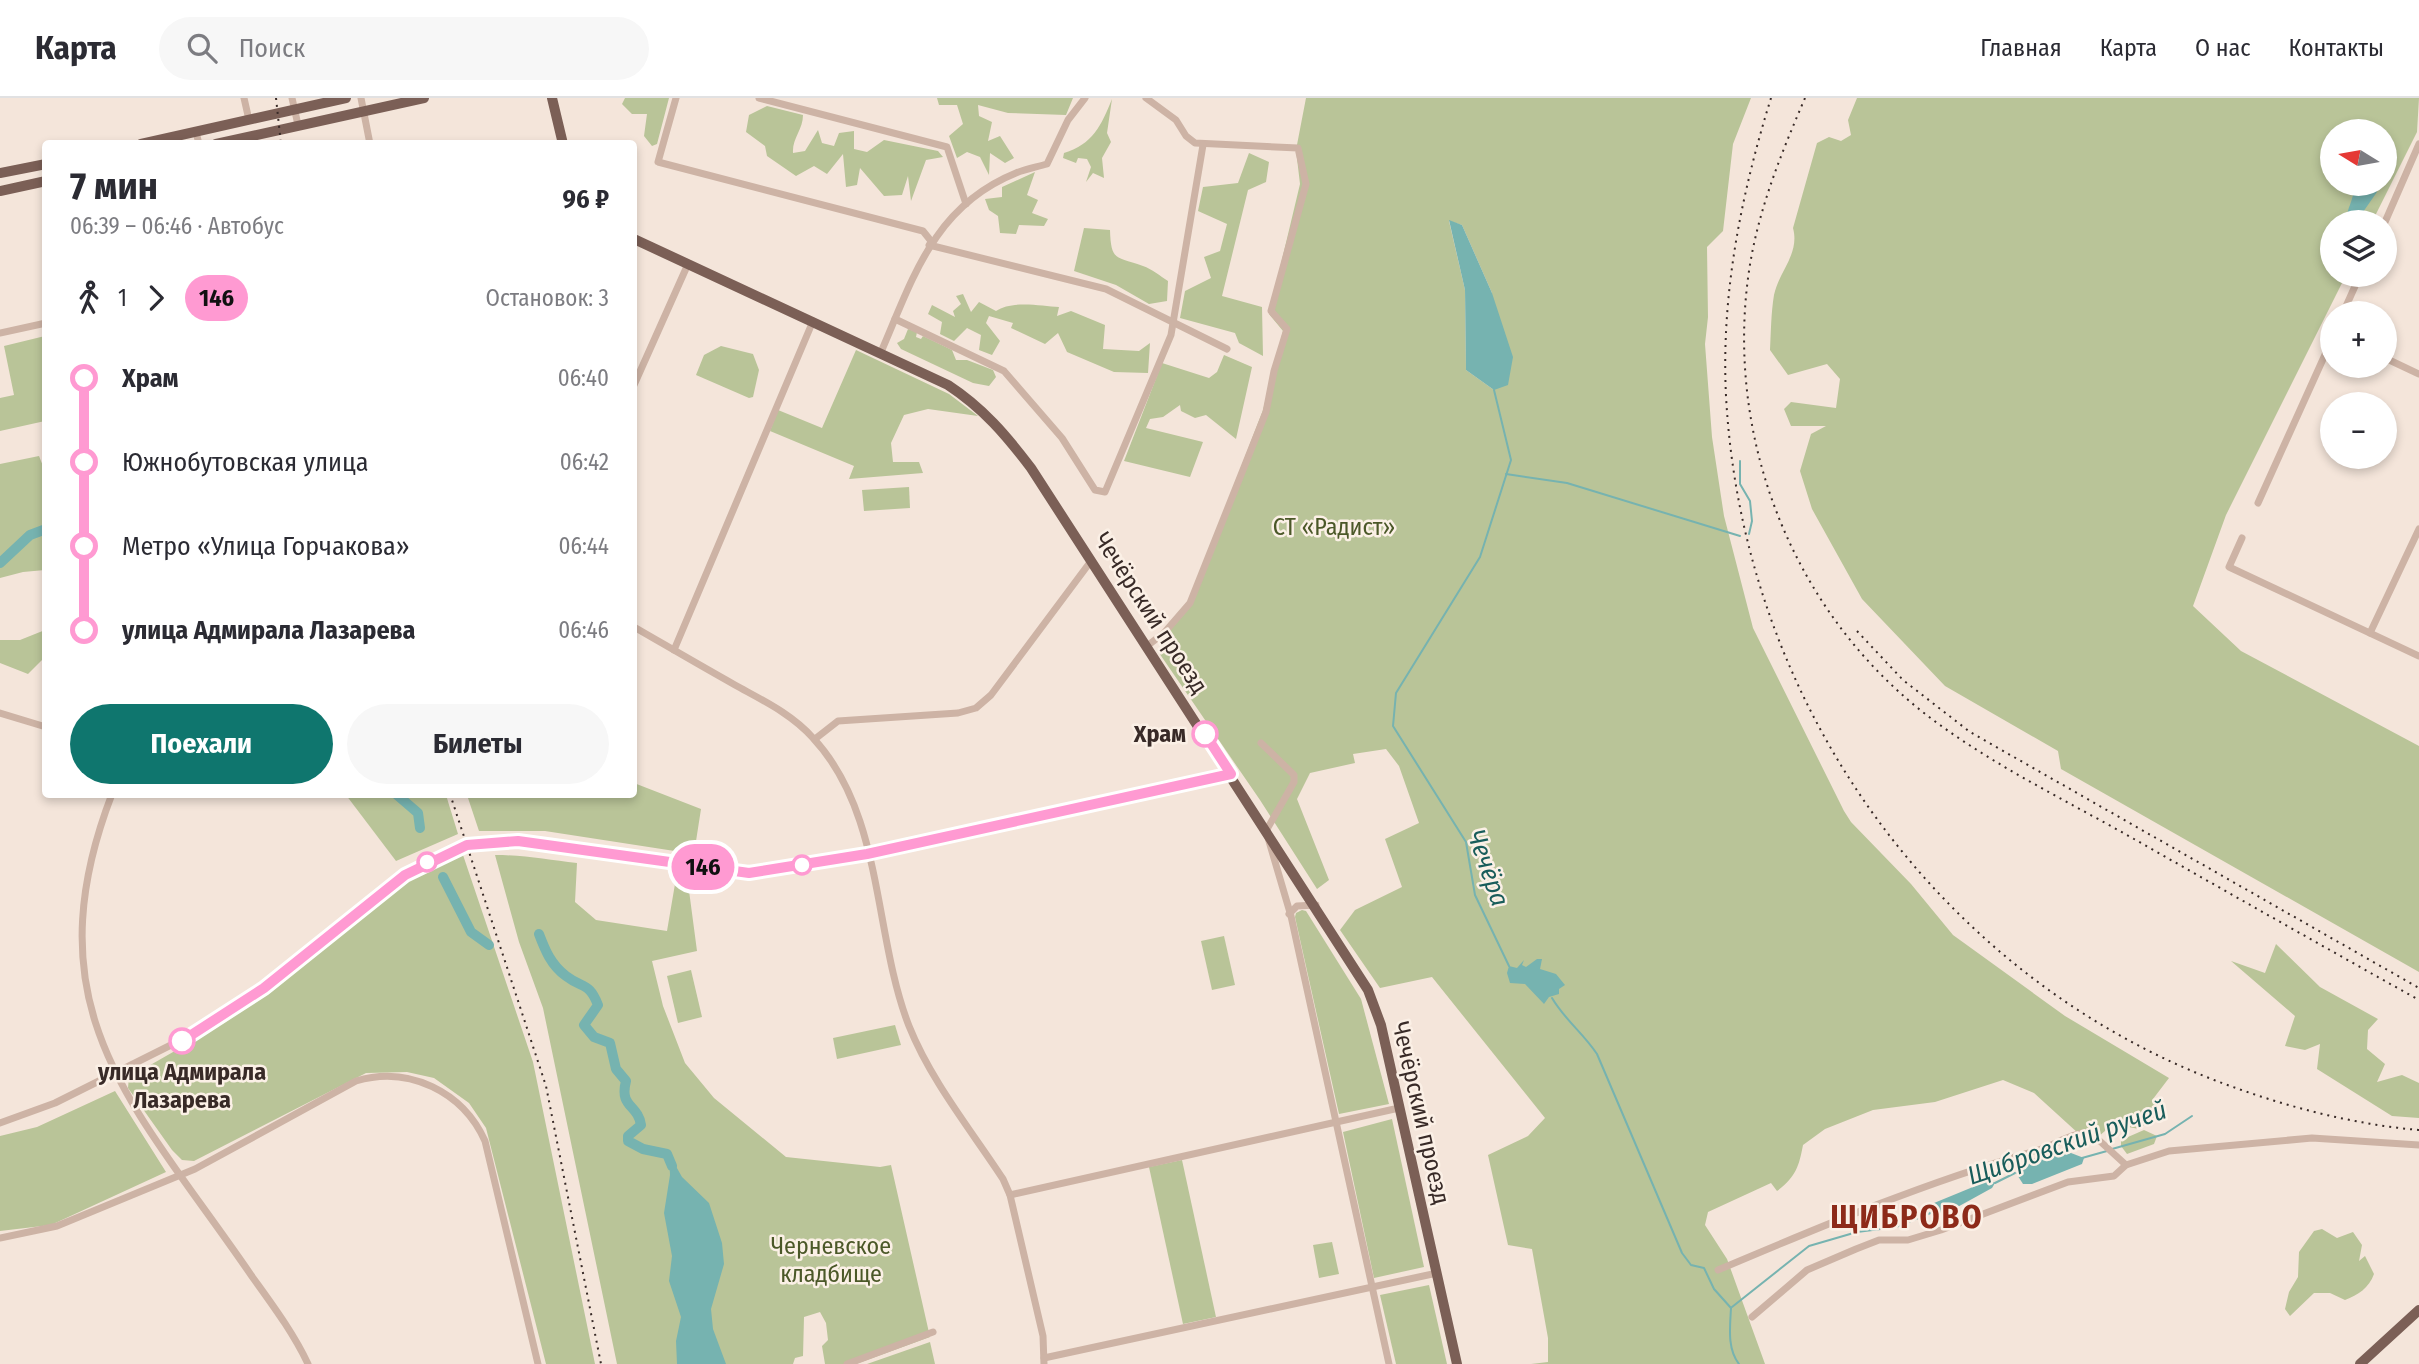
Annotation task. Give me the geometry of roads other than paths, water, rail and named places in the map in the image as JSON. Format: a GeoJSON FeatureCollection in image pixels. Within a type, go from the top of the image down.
{"type":"FeatureCollection","features":[{"type":"Feature","properties":{"kind":"main road"},"geometry":{"type":"LineString","coordinates":[[160,140],[346,98]]}},
{"type":"Feature","properties":{"kind":"main road"},"geometry":{"type":"LineString","coordinates":[[233,140],[424,98]]}},
{"type":"Feature","properties":{"kind":"main road"},"geometry":{"type":"LineString","coordinates":[[552,98],[562,140]]}},
{"type":"Feature","properties":{"kind":"main road"},"geometry":{"type":"LineString","coordinates":[[0,173],[42,164]]}},
{"type":"Feature","properties":{"kind":"main road"},"geometry":{"type":"LineString","coordinates":[[0,191],[42,182]]}},
{"type":"Feature","properties":{"kind":"main road","name":"Чечёрский проезд"},"geometry":{"type":"LineString","coordinates":[[637,240],[948,385],[975,403],[997,423],[1031,468],[1316,905],[1368,990],[1381,1025],[1457,1364]]}},
{"type":"Feature","properties":{"kind":"main road"},"geometry":{"type":"LineString","coordinates":[[2360,1364],[2419,1310]]}},
{"type":"Feature","properties":{"kind":"street"},"geometry":{"type":"LineString","coordinates":[[244,98],[249,120]]}},
{"type":"Feature","properties":{"kind":"street"},"geometry":{"type":"LineString","coordinates":[[292,98],[299,125]]}},
{"type":"Feature","properties":{"kind":"street"},"geometry":{"type":"LineString","coordinates":[[361,98],[369,140]]}},
{"type":"Feature","properties":{"kind":"street"},"geometry":{"type":"LineString","coordinates":[[676,98],[657,162],[923,231],[930,243],[1106,289],[1227,349]]}},
{"type":"Feature","properties":{"kind":"street"},"geometry":{"type":"LineString","coordinates":[[759,98],[947,147],[966,204]]}},
{"type":"Feature","properties":{"kind":"street"},"geometry":{"type":"LineString","coordinates":[[881,352],[930,243],[956,211],[966,204],[1015,173],[1047,163],[1068,120],[1085,98]]}},
{"type":"Feature","properties":{"kind":"street"},"geometry":{"type":"LineString","coordinates":[[1146,98],[1176,120],[1186,136],[1203,145],[1298,148],[1306,184],[1271,311],[1287,329],[1274,371],[1266,412],[1190,603],[1164,633],[1147,646]]}},
{"type":"Feature","properties":{"kind":"street"},"geometry":{"type":"LineString","coordinates":[[197,132],[198,140]]}},
{"type":"Feature","properties":{"kind":"street"},"geometry":{"type":"LineString","coordinates":[[2390,210],[2419,144]]}},
{"type":"Feature","properties":{"kind":"street"},"geometry":{"type":"LineString","coordinates":[[895,319],[1004,371],[1062,438],[1100,493],[1105,492],[1174,323],[1203,145]]}},
{"type":"Feature","properties":{"kind":"street"},"geometry":{"type":"LineString","coordinates":[[637,378],[688,264]]}},
{"type":"Feature","properties":{"kind":"street"},"geometry":{"type":"LineString","coordinates":[[674,650],[813,321]]}},
{"type":"Feature","properties":{"kind":"street"},"geometry":{"type":"LineString","coordinates":[[0,333],[42,324]]}},
{"type":"Feature","properties":{"kind":"street"},"geometry":{"type":"LineString","coordinates":[[2397,364],[2419,374]]}},
{"type":"Feature","properties":{"kind":"street"},"geometry":{"type":"LineString","coordinates":[[2258,503],[2320,366]]}},
{"type":"Feature","properties":{"kind":"street"},"geometry":{"type":"LineString","coordinates":[[2370,633],[2419,529]]}},
{"type":"Feature","properties":{"kind":"street"},"geometry":{"type":"LineString","coordinates":[[2242,538],[2229,567],[2419,656]]}},
{"type":"Feature","properties":{"kind":"street"},"geometry":{"type":"LineString","coordinates":[[815,739],[838,721],[958,713],[976,708],[991,695],[1091,561]]}},
{"type":"Feature","properties":{"kind":"street"},"geometry":{"type":"LineString","coordinates":[[637,629],[782,712],[815,739],[846,788],[867,854],[908,1024],[937,1080],[1003,1180],[1010,1195],[1043,1336],[1044,1361],[1119,1342],[1437,1273]]}},
{"type":"Feature","properties":{"kind":"street"},"geometry":{"type":"LineString","coordinates":[[0,713],[42,726]]}},
{"type":"Feature","properties":{"kind":"street"},"geometry":{"type":"LineString","coordinates":[[1261,743],[1295,778],[1266,831],[1281,877],[1333,1102],[1389,1364]]}},
{"type":"Feature","properties":{"kind":"street"},"geometry":{"type":"LineString","coordinates":[[0,1123],[24,1117],[115,1075],[222,1018],[264,988],[405,875],[467,845],[518,841],[749,873],[867,854],[1231,774]]}},
{"type":"Feature","properties":{"kind":"street"},"geometry":{"type":"LineString","coordinates":[[110,798],[97,833],[88,873],[82,930],[84,976],[90,1008],[115,1075],[272,1305],[308,1364]]}},
{"type":"Feature","properties":{"kind":"street"},"geometry":{"type":"LineString","coordinates":[[1289,914],[1297,906],[1316,905]]}},
{"type":"Feature","properties":{"kind":"street"},"geometry":{"type":"LineString","coordinates":[[0,1238],[57,1226],[181,1175],[356,1081],[377,1076],[422,1081],[438,1089],[467,1113],[485,1141],[538,1364]]}},
{"type":"Feature","properties":{"kind":"street"},"geometry":{"type":"LineString","coordinates":[[1010,1195],[1399,1108]]}},
{"type":"Feature","properties":{"kind":"street"},"geometry":{"type":"LineString","coordinates":[[1718,1270],[1795,1236],[1863,1212],[1952,1175],[2046,1148],[2080,1133],[2090,1132],[2126,1165]]}},
{"type":"Feature","properties":{"kind":"street"},"geometry":{"type":"LineString","coordinates":[[1752,1317],[1807,1270],[1856,1249],[1880,1240],[1919,1237],[2068,1182],[2114,1175],[2126,1165],[2169,1150],[2284,1140],[2356,1139],[2419,1145]]}},
{"type":"Feature","properties":{"kind":"street"},"geometry":{"type":"LineString","coordinates":[[846,1364],[933,1332]]}},
{"type":"Feature","properties":{"kind":"water"},"geometry":{"type":"Polygon","coordinates":[[[2374,196],[2364,210],[2348,210],[2353,197],[2374,196]]]}},
{"type":"Feature","properties":{"kind":"water"},"geometry":{"type":"Polygon","coordinates":[[[1449,220],[1462,225],[1492,293],[1513,357],[1508,385],[1494,390],[1466,370],[1465,290],[1449,220]]]}},
{"type":"Feature","properties":{"kind":"water"},"geometry":{"type":"Polygon","coordinates":[[[1537,959],[1542,959],[1540,969],[1556,974],[1565,985],[1559,989],[1559,994],[1549,997],[1544,1004],[1525,984],[1510,983],[1507,973],[1509,966],[1517,968],[1524,960],[1522,965],[1526,967],[1537,959]]]}},
{"type":"Feature","properties":{"kind":"water"},"geometry":{"type":"Polygon","coordinates":[[[2071,1153],[2084,1158],[2082,1164],[2032,1184],[2023,1184],[2016,1173],[2024,1160],[2071,1153]]]}},
{"type":"Feature","properties":{"kind":"water"},"geometry":{"type":"Polygon","coordinates":[[[669,1154],[682,1177],[709,1203],[722,1243],[724,1264],[711,1309],[713,1329],[726,1364],[677,1364],[676,1341],[681,1317],[669,1281],[672,1256],[664,1213],[670,1175],[669,1154]]]}},
{"type":"Feature","properties":{"kind":"water"},"geometry":{"type":"Polygon","coordinates":[[[1990,1180],[1995,1183],[1992,1188],[1943,1215],[1934,1211],[1934,1203],[1990,1180]]]}},
{"type":"Feature","properties":{"kind":"waterway","name":"Чечёра"},"geometry":{"type":"LineString","coordinates":[[1494,390],[1511,460],[1480,557],[1396,693],[1393,726],[1466,842],[1475,895],[1509,966]]}},
{"type":"Feature","properties":{"kind":"waterway"},"geometry":{"type":"LineString","coordinates":[[1740,461],[1740,484],[1750,501],[1752,521],[1749,534]]}},
{"type":"Feature","properties":{"kind":"waterway"},"geometry":{"type":"LineString","coordinates":[[1506,474],[1567,483],[1740,536]]}},
{"type":"Feature","properties":{"kind":"waterway"},"geometry":{"type":"LineString","coordinates":[[0,563],[30,535],[42,530]]}},
{"type":"Feature","properties":{"kind":"waterway"},"geometry":{"type":"LineString","coordinates":[[401,798],[418,813],[420,828]]}},
{"type":"Feature","properties":{"kind":"waterway"},"geometry":{"type":"LineString","coordinates":[[443,877],[471,932],[489,945]]}},
{"type":"Feature","properties":{"kind":"waterway"},"geometry":{"type":"LineString","coordinates":[[539,934],[556,967],[588,989],[595,998],[598,1005],[584,1025],[594,1037],[610,1043],[616,1069],[626,1081],[625,1096],[641,1125],[628,1136],[628,1141],[643,1149],[667,1154],[672,1166]]}},
{"type":"Feature","properties":{"kind":"waterway","name":"Чечёра"},"geometry":{"type":"LineString","coordinates":[[1552,998],[1597,1054],[1682,1253],[1691,1265],[1704,1268],[1714,1289],[1731,1308],[1731,1345],[1739,1364]]}},
{"type":"Feature","properties":{"kind":"waterway","name":"Щибровский ручей"},"geometry":{"type":"LineString","coordinates":[[2112,1149],[2165,1134],[2192,1116]]}},
{"type":"Feature","properties":{"kind":"waterway","name":"Щибровский ручей"},"geometry":{"type":"LineString","coordinates":[[2082,1158],[2107,1151]]}},
{"type":"Feature","properties":{"kind":"waterway","name":"Щибровский ручей"},"geometry":{"type":"LineString","coordinates":[[1995,1183],[2015,1173]]}},
{"type":"Feature","properties":{"kind":"waterway","name":"Щибровский ручей"},"geometry":{"type":"LineString","coordinates":[[1732,1307],[1809,1246],[1857,1232],[1896,1227],[1933,1212]]}},
{"type":"Feature","properties":{"kind":"railway"},"geometry":{"type":"LineString","coordinates":[[276,98],[281,140]]}},
{"type":"Feature","properties":{"kind":"railway"},"geometry":{"type":"LineString","coordinates":[[1771,98],[1742,208],[1727,320],[1726,396],[1740,507],[1769,614],[1813,716],[1870,810],[1940,895],[2021,969],[2113,1031],[2214,1080],[2264,1098],[2341,1118],[2419,1130]]}},
{"type":"Feature","properties":{"kind":"railway"},"geometry":{"type":"LineString","coordinates":[[1805,98],[1771,183],[1753,248],[1744,332],[1747,394],[1758,454],[1777,512],[1802,568],[1835,620],[1874,667],[1919,709],[1970,745],[2419,1000]]}},
{"type":"Feature","properties":{"kind":"railway"},"geometry":{"type":"LineString","coordinates":[[1857,631],[1903,680],[1970,732],[2419,988]]}},
{"type":"Feature","properties":{"kind":"railway"},"geometry":{"type":"LineString","coordinates":[[451,798],[546,1086],[601,1364]]}},
{"type":"Feature","properties":{"kind":"place","name":"Храм"},"geometry":{"type":"Point","coordinates":[1205,734]}},
{"type":"Feature","properties":{"kind":"place","name":"улица Адмирала Лазарева"},"geometry":{"type":"Point","coordinates":[182,1041]}},
{"type":"Feature","properties":{"kind":"district","name":"ЩИБРОВО"},"geometry":{"type":"Point","coordinates":[1907,1217]}},
{"type":"Feature","properties":{"kind":"park label","name":"СТ «Радист»"},"geometry":{"type":"Point","coordinates":[1334,527]}},
{"type":"Feature","properties":{"kind":"park label","name":"Черневское кладбище"},"geometry":{"type":"Point","coordinates":[831,1260]}}]}
